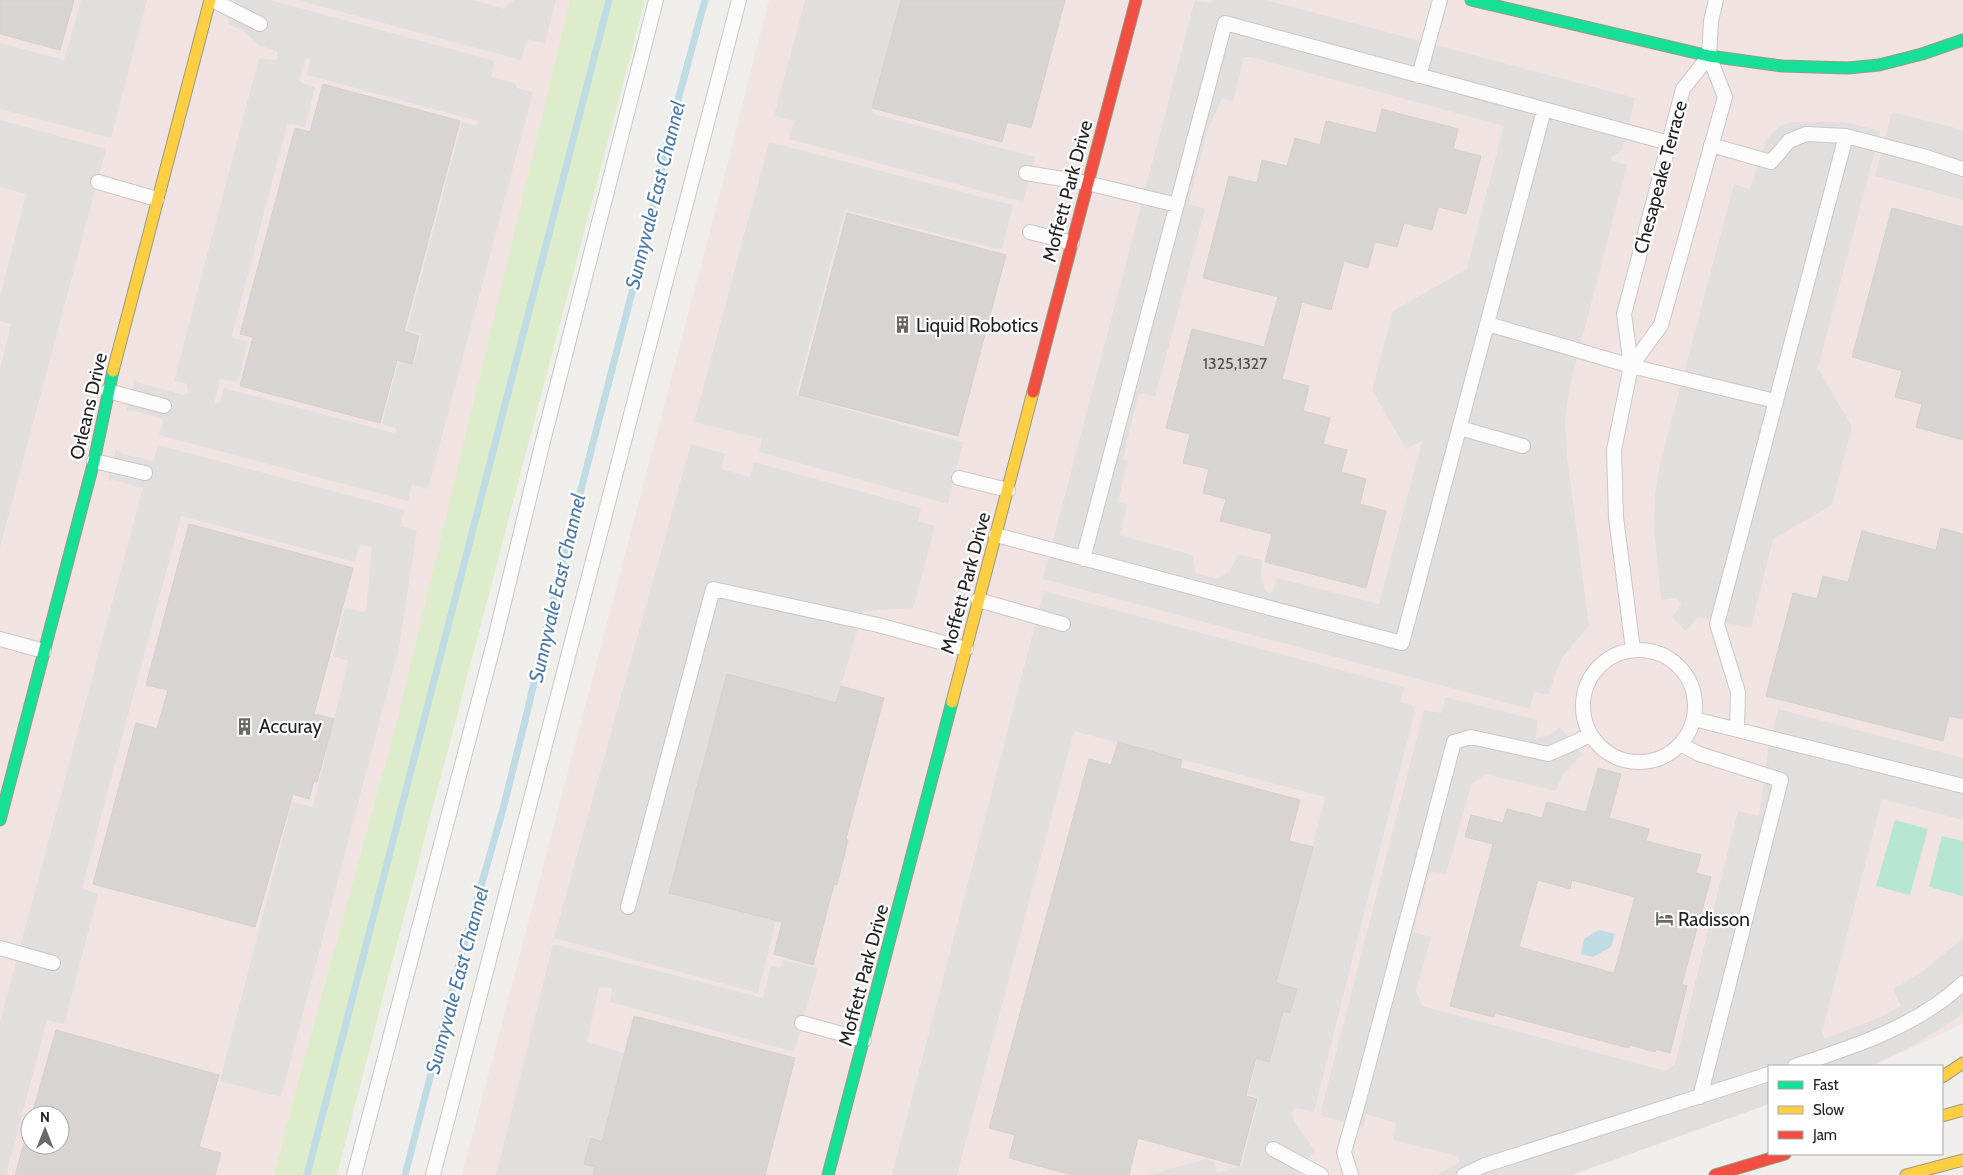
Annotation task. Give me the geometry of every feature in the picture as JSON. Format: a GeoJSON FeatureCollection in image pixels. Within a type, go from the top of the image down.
{"type":"FeatureCollection","features":[{"type":"Feature","properties":{"kind":"main road","name":"Orleans Drive"},"geometry":{"type":"LineString","coordinates":[[0,820],[94,461],[108,392],[156,199],[211,0]]}},
{"type":"Feature","properties":{"kind":"main road","name":"Moffett Park Drive"},"geometry":{"type":"LineString","coordinates":[[828,1175],[1136,0]]}},
{"type":"Feature","properties":{"kind":"main road"},"geometry":{"type":"LineString","coordinates":[[1471,0],[1709,56],[1782,66],[1848,68],[1879,66],[1963,40]]}},
{"type":"Feature","properties":{"kind":"main road"},"geometry":{"type":"LineString","coordinates":[[1943,1076],[1963,1063]]}},
{"type":"Feature","properties":{"kind":"main road"},"geometry":{"type":"LineString","coordinates":[[1943,1116],[1963,1110]]}},
{"type":"Feature","properties":{"kind":"main road"},"geometry":{"type":"LineString","coordinates":[[1715,1175],[1775,1155]]}},
{"type":"Feature","properties":{"kind":"main road"},"geometry":{"type":"LineString","coordinates":[[1906,1175],[1963,1160]]}},
{"type":"Feature","properties":{"kind":"lane"},"geometry":{"type":"LineString","coordinates":[[211,0],[260,24]]}},
{"type":"Feature","properties":{"kind":"lane"},"geometry":{"type":"LineString","coordinates":[[354,1175],[494,639],[656,0]]}},
{"type":"Feature","properties":{"kind":"lane"},"geometry":{"type":"LineString","coordinates":[[434,1175],[739,0]]}},
{"type":"Feature","properties":{"kind":"lane"},"geometry":{"type":"LineString","coordinates":[[1419,76],[1440,0]]}},
{"type":"Feature","properties":{"kind":"lane"},"geometry":{"type":"LineString","coordinates":[[1709,56],[1710,20],[1716,0]]}},
{"type":"Feature","properties":{"kind":"lane"},"geometry":{"type":"LineString","coordinates":[[1083,559],[1225,23],[1669,143]]}},
{"type":"Feature","properties":{"kind":"lane","name":"Chesapeake Terrace"},"geometry":{"type":"LineString","coordinates":[[1633,650],[1616,516],[1614,450],[1631,366],[1624,314],[1683,89],[1709,56]]}},
{"type":"Feature","properties":{"kind":"lane","name":"Chesapeake Terrace"},"geometry":{"type":"LineString","coordinates":[[1631,366],[1661,325],[1725,97],[1709,56]]}},
{"type":"Feature","properties":{"kind":"lane"},"geometry":{"type":"LineString","coordinates":[[996,535],[1402,643],[1544,110]]}},
{"type":"Feature","properties":{"kind":"lane"},"geometry":{"type":"LineString","coordinates":[[1712,145],[1771,162],[1789,141],[1806,134],[1846,136],[1926,157],[1963,169]]}},
{"type":"Feature","properties":{"kind":"lane"},"geometry":{"type":"LineString","coordinates":[[1737,729],[1738,692],[1717,624],[1846,136]]}},
{"type":"Feature","properties":{"kind":"lane"},"geometry":{"type":"LineString","coordinates":[[1026,173],[1087,183],[1177,205]]}},
{"type":"Feature","properties":{"kind":"lane"},"geometry":{"type":"LineString","coordinates":[[98,182],[156,199]]}},
{"type":"Feature","properties":{"kind":"lane"},"geometry":{"type":"LineString","coordinates":[[1030,232],[1072,243]]}},
{"type":"Feature","properties":{"kind":"lane"},"geometry":{"type":"LineString","coordinates":[[1488,324],[1631,366],[1775,401]]}},
{"type":"Feature","properties":{"kind":"lane"},"geometry":{"type":"LineString","coordinates":[[108,392],[164,406]]}},
{"type":"Feature","properties":{"kind":"lane"},"geometry":{"type":"LineString","coordinates":[[1460,428],[1524,446]]}},
{"type":"Feature","properties":{"kind":"lane"},"geometry":{"type":"LineString","coordinates":[[94,461],[145,473]]}},
{"type":"Feature","properties":{"kind":"lane"},"geometry":{"type":"LineString","coordinates":[[959,478],[1008,490]]}},
{"type":"Feature","properties":{"kind":"lane"},"geometry":{"type":"LineString","coordinates":[[628,907],[713,589],[878,625],[966,649]]}},
{"type":"Feature","properties":{"kind":"lane"},"geometry":{"type":"LineString","coordinates":[[978,600],[1063,624]]}},
{"type":"Feature","properties":{"kind":"lane"},"geometry":{"type":"LineString","coordinates":[[0,640],[44,651]]}},
{"type":"Feature","properties":{"kind":"lane"},"geometry":{"type":"LineString","coordinates":[[1633,650],[1651,651],[1668,657],[1681,669],[1691,684],[1695,701],[1694,719],[1689,732],[1680,744],[1666,755],[1650,761],[1633,761],[1616,757],[1608,752],[1590,734],[1584,716],[1583,698],[1589,680],[1600,666],[1615,655],[1633,650]]}},
{"type":"Feature","properties":{"kind":"lane"},"geometry":{"type":"LineString","coordinates":[[1694,719],[1963,786]]}},
{"type":"Feature","properties":{"kind":"lane"},"geometry":{"type":"LineString","coordinates":[[1351,1175],[1344,1152],[1360,1100],[1454,742],[1471,737],[1548,754],[1590,734]]}},
{"type":"Feature","properties":{"kind":"lane"},"geometry":{"type":"LineString","coordinates":[[1680,744],[1699,754],[1781,780],[1700,1097]]}},
{"type":"Feature","properties":{"kind":"lane"},"geometry":{"type":"LineString","coordinates":[[0,948],[53,962]]}},
{"type":"Feature","properties":{"kind":"lane"},"geometry":{"type":"LineString","coordinates":[[1798,1065],[1827,1056],[1908,1023],[1963,983]]}},
{"type":"Feature","properties":{"kind":"lane"},"geometry":{"type":"LineString","coordinates":[[802,1023],[864,1040]]}},
{"type":"Feature","properties":{"kind":"lane"},"geometry":{"type":"LineString","coordinates":[[1464,1175],[1485,1165],[1768,1074]]}},
{"type":"Feature","properties":{"kind":"lane"},"geometry":{"type":"LineString","coordinates":[[1273,1149],[1321,1175]]}},
{"type":"Feature","properties":{"kind":"shaded area"},"geometry":{"type":"Polygon","coordinates":[[[0,0],[570,0],[396,724],[274,1175],[0,1175],[0,0]]]}},
{"type":"Feature","properties":{"kind":"shaded area"},"geometry":{"type":"Polygon","coordinates":[[[81,0],[147,0],[111,138],[0,109],[0,43],[64,60],[81,0]]]}},
{"type":"Feature","properties":{"kind":"shaded area"},"geometry":{"type":"Polygon","coordinates":[[[235,0],[270,0],[495,61],[491,77],[515,83],[517,88],[533,92],[428,489],[412,485],[408,501],[159,435],[163,422],[162,419],[132,410],[126,411],[135,379],[139,383],[184,395],[188,393],[187,384],[174,381],[259,58],[275,60],[277,58],[277,52],[258,45],[244,31],[228,24],[235,0]],[[306,58],[299,80],[302,83],[315,87],[305,127],[292,124],[287,125],[232,335],[233,338],[248,341],[238,382],[220,379],[215,403],[220,402],[224,388],[394,433],[396,432],[395,428],[382,424],[399,358],[414,362],[422,334],[407,330],[462,122],[477,126],[478,121],[307,75],[310,59],[306,58]]]}},
{"type":"Feature","properties":{"kind":"shaded area"},"geometry":{"type":"Polygon","coordinates":[[[297,0],[473,0],[504,9],[514,0],[556,0],[545,43],[527,39],[521,60],[297,0]]]}},
{"type":"Feature","properties":{"kind":"shaded area"},"geometry":{"type":"Polygon","coordinates":[[[769,0],[1963,0],[1963,1024],[1875,1065],[1768,1065],[1515,1175],[462,1175],[769,0]]]}},
{"type":"Feature","properties":{"kind":"shaded area"},"geometry":{"type":"Polygon","coordinates":[[[805,0],[900,0],[872,110],[874,114],[1035,157],[1023,202],[789,139],[794,121],[774,116],[805,0]]]}},
{"type":"Feature","properties":{"kind":"shaded area"},"geometry":{"type":"Polygon","coordinates":[[[1195,0],[1210,3],[1213,0],[1266,0],[1635,98],[1622,150],[1611,158],[1612,161],[1627,165],[1570,385],[1565,418],[1567,457],[1589,626],[1562,658],[1549,695],[1534,692],[1530,709],[1043,579],[1195,0]],[[1244,57],[1233,101],[1222,99],[1208,129],[1188,204],[1205,209],[1155,397],[1142,393],[1138,395],[1123,459],[1127,461],[1118,502],[1127,504],[1120,535],[1192,555],[1196,573],[1217,579],[1230,571],[1238,554],[1262,560],[1261,575],[1265,590],[1268,592],[1272,593],[1277,578],[1379,604],[1422,441],[1406,449],[1372,390],[1393,311],[1467,269],[1504,126],[1251,57],[1244,57]]]}},
{"type":"Feature","properties":{"kind":"shaded area"},"geometry":{"type":"Polygon","coordinates":[[[1892,112],[1963,130],[1963,200],[1875,176],[1892,112]]]}},
{"type":"Feature","properties":{"kind":"shaded area"},"geometry":{"type":"Polygon","coordinates":[[[0,120],[106,149],[0,547],[0,369],[11,324],[0,321],[0,297],[26,194],[0,187],[0,120]]]}},
{"type":"Feature","properties":{"kind":"shaded area"},"geometry":{"type":"Polygon","coordinates":[[[1792,122],[1846,122],[1880,131],[1818,368],[1852,427],[1832,505],[1773,539],[1751,628],[1698,617],[1686,631],[1672,617],[1682,604],[1676,598],[1661,600],[1654,527],[1655,495],[1659,468],[1734,184],[1750,189],[1766,140],[1780,126],[1792,122]]]}},
{"type":"Feature","properties":{"kind":"shaded area"},"geometry":{"type":"Polygon","coordinates":[[[769,142],[1013,205],[1002,250],[845,210],[796,395],[963,442],[948,504],[759,452],[762,439],[694,422],[769,142]]]}},
{"type":"Feature","properties":{"kind":"shaded area"},"geometry":{"type":"Polygon","coordinates":[[[691,444],[725,454],[721,469],[750,477],[754,462],[921,508],[918,521],[935,526],[913,608],[863,611],[836,703],[727,674],[669,892],[776,921],[758,993],[554,938],[691,444]]]}},
{"type":"Feature","properties":{"kind":"shaded area"},"geometry":{"type":"Polygon","coordinates":[[[158,445],[404,510],[400,526],[417,531],[399,647],[281,1097],[220,1081],[292,802],[313,807],[348,661],[333,656],[345,607],[362,612],[366,611],[372,547],[360,544],[355,562],[181,516],[82,888],[98,894],[64,1024],[47,1020],[25,1105],[20,1105],[20,1122],[6,1175],[0,1175],[0,1022],[143,488],[114,480],[108,481],[116,449],[123,454],[153,461],[158,445]]]}},
{"type":"Feature","properties":{"kind":"shaded area"},"geometry":{"type":"Polygon","coordinates":[[[1044,591],[1404,687],[1400,702],[1416,706],[1314,1112],[1298,1108],[1294,1109],[1292,1113],[1293,1120],[1315,1151],[1295,1175],[1149,1175],[1206,1159],[1214,1161],[1217,1173],[1241,1166],[1259,1098],[1248,1094],[1325,797],[1074,731],[957,1175],[892,1175],[1044,591]]]}},
{"type":"Feature","properties":{"kind":"shaded area"},"geometry":{"type":"Polygon","coordinates":[[[1446,697],[1538,720],[1535,739],[1550,735],[1560,727],[1583,754],[1562,776],[1556,791],[1485,774],[1471,785],[1446,874],[1430,871],[1413,932],[1431,937],[1416,991],[1422,1006],[1666,1071],[1675,1064],[1738,811],[1759,816],[1768,751],[1778,709],[1963,758],[1963,820],[1882,799],[1822,1032],[1825,1039],[1883,1016],[1901,1006],[1893,989],[1922,972],[1963,938],[1963,1014],[1914,1045],[1872,1065],[1768,1065],[1768,1104],[1572,1175],[1436,1175],[1460,1162],[1457,1156],[1393,1140],[1396,1123],[1366,1114],[1363,1128],[1320,1115],[1424,710],[1441,713],[1446,697]]]}},
{"type":"Feature","properties":{"kind":"shaded area"},"geometry":{"type":"Polygon","coordinates":[[[553,944],[763,998],[771,966],[781,968],[783,960],[818,968],[794,1052],[610,1002],[612,989],[607,987],[599,988],[587,1042],[624,1053],[602,1142],[590,1139],[584,1164],[595,1167],[593,1175],[496,1175],[553,944]]]}},
{"type":"Feature","properties":{"kind":"green space"},"geometry":{"type":"Polygon","coordinates":[[[570,0],[645,0],[337,1175],[274,1175],[396,724],[570,0]]]}},
{"type":"Feature","properties":{"kind":"green space"},"geometry":{"type":"Polygon","coordinates":[[[1895,820],[1928,829],[1910,895],[1876,886],[1895,820]]]}},
{"type":"Feature","properties":{"kind":"green space"},"geometry":{"type":"Polygon","coordinates":[[[1942,836],[1963,841],[1963,896],[1929,887],[1942,836]]]}},
{"type":"Feature","properties":{"kind":"water"},"geometry":{"type":"Polygon","coordinates":[[[1599,930],[1615,934],[1611,947],[1593,957],[1581,954],[1584,939],[1599,930]]]}},
{"type":"Feature","properties":{"kind":"building"},"geometry":{"type":"Polygon","coordinates":[[[0,0],[74,0],[60,50],[0,34],[0,0]]]}},
{"type":"Feature","properties":{"kind":"building"},"geometry":{"type":"Polygon","coordinates":[[[901,0],[1065,0],[1031,128],[1007,122],[1002,142],[872,108],[901,0]]]}},
{"type":"Feature","properties":{"kind":"building"},"geometry":{"type":"Polygon","coordinates":[[[323,84],[460,121],[404,331],[419,336],[412,364],[397,360],[380,423],[240,386],[253,337],[240,334],[295,128],[310,132],[323,84]]]}},
{"type":"Feature","properties":{"kind":"building"},"geometry":{"type":"Polygon","coordinates":[[[1382,109],[1458,129],[1453,149],[1481,156],[1466,214],[1438,207],[1432,230],[1404,223],[1397,247],[1375,242],[1368,268],[1344,261],[1331,310],[1302,302],[1282,379],[1309,386],[1303,411],[1330,418],[1323,444],[1347,450],[1341,472],[1366,479],[1360,504],[1386,511],[1366,588],[1265,562],[1272,534],[1220,521],[1226,499],[1203,493],[1209,469],[1183,463],[1190,434],[1166,428],[1192,329],[1264,347],[1278,297],[1203,278],[1229,176],[1257,183],[1262,160],[1287,166],[1295,138],[1320,145],[1326,121],[1376,133],[1382,109]]]}},
{"type":"Feature","properties":{"kind":"building"},"geometry":{"type":"Polygon","coordinates":[[[1892,208],[1963,227],[1963,440],[1916,427],[1922,404],[1895,397],[1902,371],[1852,357],[1892,208]]]}},
{"type":"Feature","properties":{"kind":"building","name":"Liquid Robotics"},"geometry":{"type":"Polygon","coordinates":[[[847,213],[1006,255],[958,436],[799,395],[847,213]]]}},
{"type":"Feature","properties":{"kind":"building","name":"Accuray"},"geometry":{"type":"Polygon","coordinates":[[[189,524],[353,568],[314,714],[334,719],[317,782],[314,781],[309,799],[293,794],[255,927],[93,884],[136,723],[157,729],[168,690],[146,685],[189,524]]]}},
{"type":"Feature","properties":{"kind":"building"},"geometry":{"type":"Polygon","coordinates":[[[1941,528],[1963,534],[1963,719],[1949,716],[1943,741],[1766,696],[1793,593],[1817,599],[1823,576],[1848,582],[1862,531],[1936,550],[1941,528]]]}},
{"type":"Feature","properties":{"kind":"building"},"geometry":{"type":"Polygon","coordinates":[[[727,674],[836,703],[841,686],[884,698],[846,839],[848,840],[837,885],[834,884],[813,965],[774,954],[782,922],[669,893],[727,674]]]}},
{"type":"Feature","properties":{"kind":"building"},"geometry":{"type":"Polygon","coordinates":[[[1118,742],[1182,760],[1180,768],[1300,800],[1289,841],[1313,847],[1276,983],[1297,989],[1290,1013],[1283,1011],[1269,1062],[1256,1058],[1246,1096],[1257,1099],[1239,1166],[1138,1138],[1129,1175],[1072,1175],[1009,1158],[1015,1135],[989,1128],[1089,759],[1111,765],[1118,742]]]}},
{"type":"Feature","properties":{"kind":"building","name":"Radisson"},"geometry":{"type":"Polygon","coordinates":[[[1598,768],[1621,774],[1609,818],[1649,829],[1646,841],[1701,855],[1696,873],[1711,877],[1682,984],[1687,986],[1670,1053],[1656,1049],[1655,1052],[1630,1045],[1629,1048],[1495,1013],[1494,1017],[1450,1006],[1493,844],[1465,837],[1471,815],[1503,823],[1507,809],[1542,818],[1547,802],[1586,812],[1598,768]],[[1538,880],[1519,947],[1614,973],[1635,897],[1572,880],[1570,889],[1538,880]]]}},
{"type":"Feature","properties":{"kind":"building"},"geometry":{"type":"Polygon","coordinates":[[[634,1016],[795,1058],[765,1175],[593,1175],[595,1167],[584,1164],[591,1138],[602,1142],[634,1016]]]}},
{"type":"Feature","properties":{"kind":"building"},"geometry":{"type":"Polygon","coordinates":[[[56,1030],[219,1075],[199,1147],[221,1153],[215,1175],[15,1175],[21,1155],[70,1155],[70,1105],[35,1105],[56,1030]]]}},
{"type":"Feature","properties":{"kind":"waterway"},"geometry":{"type":"LineString","coordinates":[[307,1175],[609,0]]}},
{"type":"Feature","properties":{"kind":"waterway","name":"Sunnyvale East Channel"},"geometry":{"type":"LineString","coordinates":[[405,1175],[461,956],[503,809],[563,559],[645,242],[672,122],[705,0]]}},
{"type":"Feature","properties":{"kind":"traffic: fast"},"geometry":{"type":"LineString","coordinates":[[1471,0],[1709,56],[1782,66],[1848,68],[1879,65],[1922,54],[1963,40]]}},
{"type":"Feature","properties":{"kind":"traffic: fast"},"geometry":{"type":"LineString","coordinates":[[0,820],[94,461],[113,371]]}},
{"type":"Feature","properties":{"kind":"traffic: fast"},"geometry":{"type":"LineString","coordinates":[[828,1175],[952,702]]}},
{"type":"Feature","properties":{"kind":"traffic: slow"},"geometry":{"type":"LineString","coordinates":[[113,371],[210,0]]}},
{"type":"Feature","properties":{"kind":"traffic: slow"},"geometry":{"type":"LineString","coordinates":[[952,702],[1033,392]]}},
{"type":"Feature","properties":{"kind":"traffic: slow"},"geometry":{"type":"LineString","coordinates":[[1943,1076],[1963,1063]]}},
{"type":"Feature","properties":{"kind":"traffic: slow"},"geometry":{"type":"LineString","coordinates":[[1943,1116],[1963,1110]]}},
{"type":"Feature","properties":{"kind":"traffic: slow"},"geometry":{"type":"LineString","coordinates":[[1906,1175],[1963,1160]]}},
{"type":"Feature","properties":{"kind":"traffic: jam"},"geometry":{"type":"LineString","coordinates":[[1033,392],[1136,0]]}},
{"type":"Feature","properties":{"kind":"traffic: jam"},"geometry":{"type":"LineString","coordinates":[[1715,1175],[1782,1155]]}},
{"type":"Feature","properties":{"kind":"place","name":"Liquid Robotics"},"geometry":{"type":"Point","coordinates":[902,325]}},
{"type":"Feature","properties":{"kind":"place","name":"Accuray"},"geometry":{"type":"Point","coordinates":[245,726]}},
{"type":"Feature","properties":{"kind":"place","name":"Radisson"},"geometry":{"type":"Point","coordinates":[1664,919]}}]}
